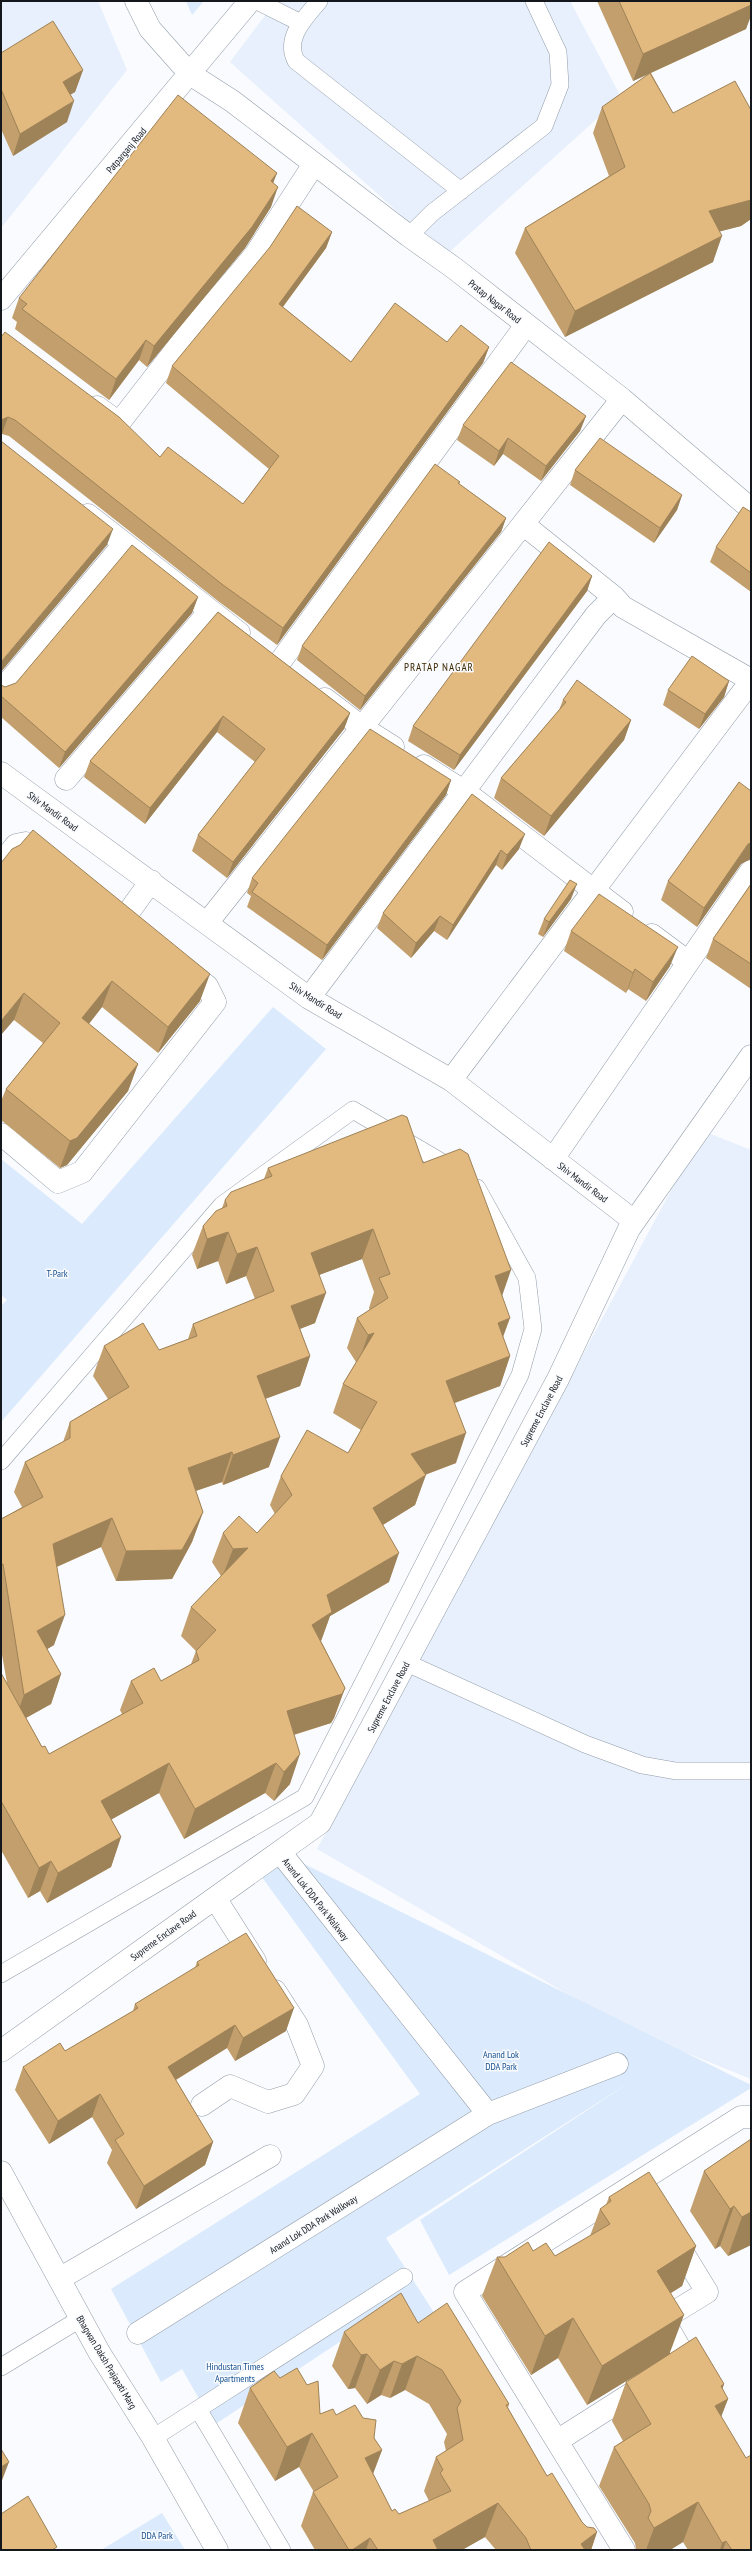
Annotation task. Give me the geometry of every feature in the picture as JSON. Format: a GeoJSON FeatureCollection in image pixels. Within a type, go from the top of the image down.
{"type":"FeatureCollection","features":[{"type":"Feature","properties":{"kind":"street","name":"Pratap Nagar Road"},"geometry":{"type":"LineString","coordinates":[[136,1],[150,29],[190,74],[232,101],[409,236],[454,268],[622,399],[751,509]]}},
{"type":"Feature","properties":{"kind":"street","name":"Patparganj Road"},"geometry":{"type":"LineString","coordinates":[[1,299],[250,1]]}},
{"type":"Feature","properties":{"kind":"street"},"geometry":{"type":"LineString","coordinates":[[82,396],[119,423],[192,329],[256,255],[314,164]]}},
{"type":"Feature","properties":{"kind":"street"},"geometry":{"type":"LineString","coordinates":[[280,662],[526,324]]}},
{"type":"Feature","properties":{"kind":"street"},"geometry":{"type":"LineString","coordinates":[[207,923],[363,728],[622,399]]}},
{"type":"Feature","properties":{"kind":"street"},"geometry":{"type":"LineString","coordinates":[[71,501],[210,611],[280,662],[363,728],[465,792],[688,962]]}},
{"type":"Feature","properties":{"kind":"street"},"geometry":{"type":"LineString","coordinates":[[451,1080],[751,681],[623,607],[614,597],[523,524]]}},
{"type":"Feature","properties":{"kind":"street"},"geometry":{"type":"LineString","coordinates":[[1,691],[124,544]]}},
{"type":"Feature","properties":{"kind":"street"},"geometry":{"type":"LineString","coordinates":[[309,998],[465,792],[596,615],[614,597]]}},
{"type":"Feature","properties":{"kind":"street"},"geometry":{"type":"LineString","coordinates":[[66,779],[210,611]]}},
{"type":"Feature","properties":{"kind":"street","name":"Shiv Mandir Road"},"geometry":{"type":"LineString","coordinates":[[1,773],[151,881],[309,998],[451,1080],[634,1221]]}},
{"type":"Feature","properties":{"kind":"street"},"geometry":{"type":"LineString","coordinates":[[1,864],[16,845],[26,843],[62,872]]}},
{"type":"Feature","properties":{"kind":"street"},"geometry":{"type":"LineString","coordinates":[[553,1159],[751,871]]}},
{"type":"Feature","properties":{"kind":"street"},"geometry":{"type":"LineString","coordinates":[[124,920],[151,881]]}},
{"type":"Feature","properties":{"kind":"street"},"geometry":{"type":"LineString","coordinates":[[105,905],[141,934]]}},
{"type":"Feature","properties":{"kind":"street"},"geometry":{"type":"LineString","coordinates":[[1,1134],[58,1182],[82,1172],[215,1002],[207,986],[165,953]]}},
{"type":"Feature","properties":{"kind":"street","name":"Supreme Enclave Road"},"geometry":{"type":"LineString","coordinates":[[1,2051],[320,1823],[558,1379],[634,1221],[751,1056]]}},
{"type":"Feature","properties":{"kind":"street","name":"Anand Lok DDA Park Walkway"},"geometry":{"type":"LineString","coordinates":[[280,1852],[488,2114]]}},
{"type":"Feature","properties":{"kind":"street"},"geometry":{"type":"LineString","coordinates":[[202,2105],[230,2086],[268,2102],[294,2094],[313,2066],[297,2025],[215,1898]]}},
{"type":"Feature","properties":{"kind":"street","name":"Anand Lok DDA Park Walkway"},"geometry":{"type":"LineString","coordinates":[[138,2333],[488,2114],[617,2064]]}},
{"type":"Feature","properties":{"kind":"street"},"geometry":{"type":"LineString","coordinates":[[624,2550],[465,2292],[741,2117],[751,2117]]}},
{"type":"Feature","properties":{"kind":"street"},"geometry":{"type":"LineString","coordinates":[[59,2279],[270,2156]]}},
{"type":"Feature","properties":{"kind":"street","name":"Bhagwan Daksh Prajapati Marg"},"geometry":{"type":"LineString","coordinates":[[1,2172],[80,2318],[153,2438],[217,2550]]}},
{"type":"Feature","properties":{"kind":"street"},"geometry":{"type":"LineString","coordinates":[[641,2181],[652,2200]]}},
{"type":"Feature","properties":{"kind":"street"},"geometry":{"type":"LineString","coordinates":[[664,2220],[707,2292],[662,2320],[706,2393]]}},
{"type":"Feature","properties":{"kind":"street"},"geometry":{"type":"LineString","coordinates":[[557,2441],[686,2359]]}},
{"type":"Feature","properties":{"kind":"lane"},"geometry":{"type":"LineString","coordinates":[[257,1],[301,23]]}},
{"type":"Feature","properties":{"kind":"lane"},"geometry":{"type":"LineString","coordinates":[[319,1],[301,23],[291,44],[291,52],[296,61],[461,191]]}},
{"type":"Feature","properties":{"kind":"lane"},"geometry":{"type":"LineString","coordinates":[[409,236],[432,213],[544,126],[560,85],[558,52],[534,1]]}},
{"type":"Feature","properties":{"kind":"lane"},"geometry":{"type":"LineString","coordinates":[[1,1461],[222,1204],[353,1110],[473,1181],[527,1278],[533,1329],[520,1375],[304,1797],[1,1974]]}},
{"type":"Feature","properties":{"kind":"lane"},"geometry":{"type":"LineString","coordinates":[[407,1663],[585,1744],[642,1765],[676,1771],[751,1771]]}},
{"type":"Feature","properties":{"kind":"lane"},"geometry":{"type":"LineString","coordinates":[[153,2438],[404,2277]]}},
{"type":"Feature","properties":{"kind":"lane"},"geometry":{"type":"LineString","coordinates":[[1,2367],[80,2318]]}},
{"type":"Feature","properties":{"kind":"lane"},"geometry":{"type":"LineString","coordinates":[[198,2409],[282,2550]]}},
{"type":"Feature","properties":{"kind":"shaded area"},"geometry":{"type":"Polygon","coordinates":[[[1,1],[98,1],[127,70],[1,228],[1,1]]]}},
{"type":"Feature","properties":{"kind":"shaded area"},"geometry":{"type":"Polygon","coordinates":[[[276,1],[570,1],[621,97],[446,255],[230,62],[276,1]]]}},
{"type":"Feature","properties":{"kind":"shaded area"},"geometry":{"type":"Polygon","coordinates":[[[703,1131],[751,1150],[751,2079],[628,2029],[317,1849],[703,1131]]]}},
{"type":"Feature","properties":{"kind":"green space"},"geometry":{"type":"Polygon","coordinates":[[[186,1],[204,1],[192,15],[186,1]]]}},
{"type":"Feature","properties":{"kind":"green space","name":"T-Park"},"geometry":{"type":"Polygon","coordinates":[[[273,1007],[326,1049],[1,1422],[1,1306],[7,1300],[1,1295],[1,1159],[82,1224],[273,1007]]]}},
{"type":"Feature","properties":{"kind":"green space","name":"Anand Lok DDA Park"},"geometry":{"type":"Polygon","coordinates":[[[280,1852],[751,2085],[751,2088],[449,2275],[420,2220],[638,2077],[386,2238],[440,2322],[409,2346],[376,2318],[214,2425],[182,2369],[161,2382],[111,2289],[420,2094],[256,1869],[280,1852]]]}},
{"type":"Feature","properties":{"kind":"green space","name":"DDA Park"},"geometry":{"type":"Polygon","coordinates":[[[162,2513],[185,2550],[101,2550],[162,2513]]]}},
{"type":"Feature","properties":{"kind":"building"},"geometry":{"type":"Polygon","coordinates":[[[619,1],[751,1],[751,5],[643,54],[619,1]]]}},
{"type":"Feature","properties":{"kind":"building"},"geometry":{"type":"Polygon","coordinates":[[[53,21],[83,70],[63,82],[74,101],[20,134],[1,89],[1,53],[53,21]]]}},
{"type":"Feature","properties":{"kind":"building"},"geometry":{"type":"Polygon","coordinates":[[[650,73],[673,113],[735,81],[751,110],[751,200],[709,211],[722,236],[575,311],[525,228],[625,167],[602,107],[650,73]]]}},
{"type":"Feature","properties":{"kind":"building"},"geometry":{"type":"Polygon","coordinates":[[[178,95],[277,173],[271,181],[278,187],[252,227],[154,346],[146,340],[116,379],[22,309],[27,304],[19,298],[178,95]]]}},
{"type":"Feature","properties":{"kind":"building"},"geometry":{"type":"Polygon","coordinates":[[[297,206],[332,232],[279,304],[351,362],[395,303],[447,342],[461,325],[489,347],[283,628],[223,585],[15,420],[8,417],[1,420],[1,337],[5,332],[119,417],[160,457],[168,447],[243,504],[279,456],[172,366],[270,247],[297,206]]]}},
{"type":"Feature","properties":{"kind":"building"},"geometry":{"type":"Polygon","coordinates":[[[511,362],[586,416],[546,466],[508,438],[499,451],[463,425],[511,362]]]}},
{"type":"Feature","properties":{"kind":"building"},"geometry":{"type":"Polygon","coordinates":[[[600,438],[682,495],[660,528],[575,470],[600,438]]]}},
{"type":"Feature","properties":{"kind":"building"},"geometry":{"type":"Polygon","coordinates":[[[1,441],[113,529],[1,662],[1,441]]]}},
{"type":"Feature","properties":{"kind":"building"},"geometry":{"type":"Polygon","coordinates":[[[435,464],[506,518],[365,696],[302,646],[435,464]]]}},
{"type":"Feature","properties":{"kind":"building"},"geometry":{"type":"Polygon","coordinates":[[[743,507],[751,512],[751,573],[716,547],[743,507]]]}},
{"type":"Feature","properties":{"kind":"building"},"geometry":{"type":"Polygon","coordinates":[[[549,542],[592,576],[460,755],[413,726],[549,542]]]}},
{"type":"Feature","properties":{"kind":"building"},"geometry":{"type":"Polygon","coordinates":[[[132,545],[198,597],[65,752],[1,696],[1,685],[5,687],[16,683],[132,545]]]}},
{"type":"Feature","properties":{"kind":"building"},"geometry":{"type":"Polygon","coordinates":[[[218,612],[350,713],[233,862],[198,835],[265,749],[223,716],[150,808],[90,761],[218,612]]]}},
{"type":"Feature","properties":{"kind":"building"},"geometry":{"type":"Polygon","coordinates":[[[692,656],[729,681],[705,714],[668,690],[692,656]]]}},
{"type":"Feature","properties":{"kind":"building"},"geometry":{"type":"Polygon","coordinates":[[[577,680],[631,720],[551,816],[501,778],[566,702],[563,700],[577,680]]]}},
{"type":"Feature","properties":{"kind":"building"},"geometry":{"type":"Polygon","coordinates":[[[370,729],[451,780],[327,945],[252,892],[258,883],[252,878],[370,729]]]}},
{"type":"Feature","properties":{"kind":"building"},"geometry":{"type":"Polygon","coordinates":[[[739,782],[751,791],[751,843],[748,844],[704,908],[668,881],[739,782]]]}},
{"type":"Feature","properties":{"kind":"building"},"geometry":{"type":"Polygon","coordinates":[[[472,794],[525,834],[507,855],[501,850],[453,925],[440,916],[416,943],[383,913],[472,794]]]}},
{"type":"Feature","properties":{"kind":"building"},"geometry":{"type":"Polygon","coordinates":[[[33,830],[210,974],[168,1027],[112,981],[82,1018],[138,1064],[77,1138],[70,1141],[6,1089],[60,1023],[24,993],[1,1021],[1,863],[12,849],[20,845],[33,830]]]}},
{"type":"Feature","properties":{"kind":"building"},"geometry":{"type":"Polygon","coordinates":[[[570,880],[577,884],[549,922],[544,919],[570,880]]]}},
{"type":"Feature","properties":{"kind":"building"},"geometry":{"type":"Polygon","coordinates":[[[751,884],[751,964],[713,939],[751,884]]]}},
{"type":"Feature","properties":{"kind":"building"},"geometry":{"type":"Polygon","coordinates":[[[599,894],[678,947],[653,982],[635,969],[633,973],[571,931],[599,894]]]}},
{"type":"Feature","properties":{"kind":"building"},"geometry":{"type":"Polygon","coordinates":[[[402,1115],[407,1117],[423,1163],[460,1149],[468,1154],[511,1270],[495,1276],[510,1318],[498,1323],[510,1356],[446,1381],[466,1433],[411,1454],[426,1475],[373,1508],[399,1553],[327,1595],[332,1612],[312,1625],[345,1688],[342,1694],[287,1711],[300,1754],[284,1772],[276,1763],[195,1809],[169,1763],[101,1801],[121,1837],[58,1873],[51,1861],[39,1868],[1,1801],[1,1673],[42,1747],[45,1746],[49,1754],[143,1703],[131,1681],[154,1668],[161,1681],[199,1660],[196,1651],[216,1630],[191,1607],[248,1548],[233,1549],[223,1533],[239,1516],[257,1533],[292,1495],[281,1476],[307,1430],[348,1453],[377,1402],[343,1384],[374,1333],[368,1335],[357,1318],[388,1298],[379,1278],[390,1274],[373,1229],[311,1253],[326,1293],[291,1306],[310,1356],[257,1376],[280,1437],[233,1455],[232,1452],[188,1468],[203,1512],[182,1550],[126,1551],[112,1518],[53,1544],[65,1615],[37,1631],[61,1674],[24,1695],[3,1564],[1,1565],[1,1519],[43,1497],[25,1462],[70,1438],[70,1422],[129,1387],[104,1346],[143,1323],[159,1350],[197,1336],[193,1324],[274,1291],[257,1247],[237,1254],[228,1232],[207,1239],[203,1226],[216,1211],[227,1206],[225,1200],[231,1192],[272,1176],[268,1168],[402,1115]]]}},
{"type":"Feature","properties":{"kind":"building"},"geometry":{"type":"Polygon","coordinates":[[[246,1933],[294,2008],[243,2038],[235,2025],[168,2067],[213,2142],[144,2186],[115,2140],[124,2134],[100,2094],[58,2121],[23,2067],[60,2043],[65,2051],[138,2008],[135,2004],[199,1965],[197,1962],[246,1933]]]}},
{"type":"Feature","properties":{"kind":"building"},"geometry":{"type":"Polygon","coordinates":[[[751,2139],[751,2212],[742,2217],[734,2206],[730,2209],[704,2171],[751,2139]]]}},
{"type":"Feature","properties":{"kind":"building"},"geometry":{"type":"Polygon","coordinates":[[[649,2172],[696,2246],[657,2271],[684,2315],[602,2366],[573,2318],[545,2336],[497,2257],[505,2257],[528,2242],[533,2251],[546,2243],[555,2256],[610,2224],[600,2209],[611,2201],[609,2197],[649,2172]]]}},
{"type":"Feature","properties":{"kind":"building"},"geometry":{"type":"Polygon","coordinates":[[[401,2293],[418,2323],[447,2303],[509,2404],[506,2405],[547,2476],[552,2473],[582,2522],[587,2527],[594,2528],[597,2532],[581,2544],[585,2550],[531,2550],[526,2538],[498,2503],[433,2540],[438,2550],[378,2550],[370,2538],[352,2550],[349,2550],[313,2492],[338,2477],[312,2433],[287,2447],[250,2388],[274,2371],[280,2378],[297,2368],[307,2385],[318,2381],[320,2414],[333,2409],[336,2415],[355,2405],[363,2418],[376,2420],[374,2438],[382,2450],[365,2458],[392,2511],[395,2509],[399,2514],[451,2491],[440,2473],[443,2470],[436,2457],[463,2440],[457,2408],[461,2401],[442,2370],[417,2356],[402,2364],[394,2361],[380,2370],[367,2354],[361,2355],[344,2332],[401,2293]]]}},
{"type":"Feature","properties":{"kind":"building"},"geometry":{"type":"Polygon","coordinates":[[[696,2337],[724,2384],[721,2386],[728,2399],[715,2406],[746,2458],[751,2455],[751,2550],[732,2550],[726,2541],[722,2543],[698,2502],[654,2528],[648,2518],[651,2511],[649,2504],[614,2447],[651,2424],[626,2382],[696,2337]]]}},
{"type":"Feature","properties":{"kind":"building"},"geometry":{"type":"Polygon","coordinates":[[[1,2449],[9,2462],[1,2467],[1,2449]]]}},
{"type":"Feature","properties":{"kind":"building"},"geometry":{"type":"Polygon","coordinates":[[[28,2496],[57,2547],[52,2550],[1,2550],[1,2514],[28,2496]]]}},
{"type":"Feature","properties":{"kind":"district","name":"PRATAP NAGAR"},"geometry":{"type":"Point","coordinates":[439,667]}},
{"type":"Feature","properties":{"kind":"park label","name":"Hindustan Times Apartments"},"geometry":{"type":"Point","coordinates":[235,2372]}}]}
